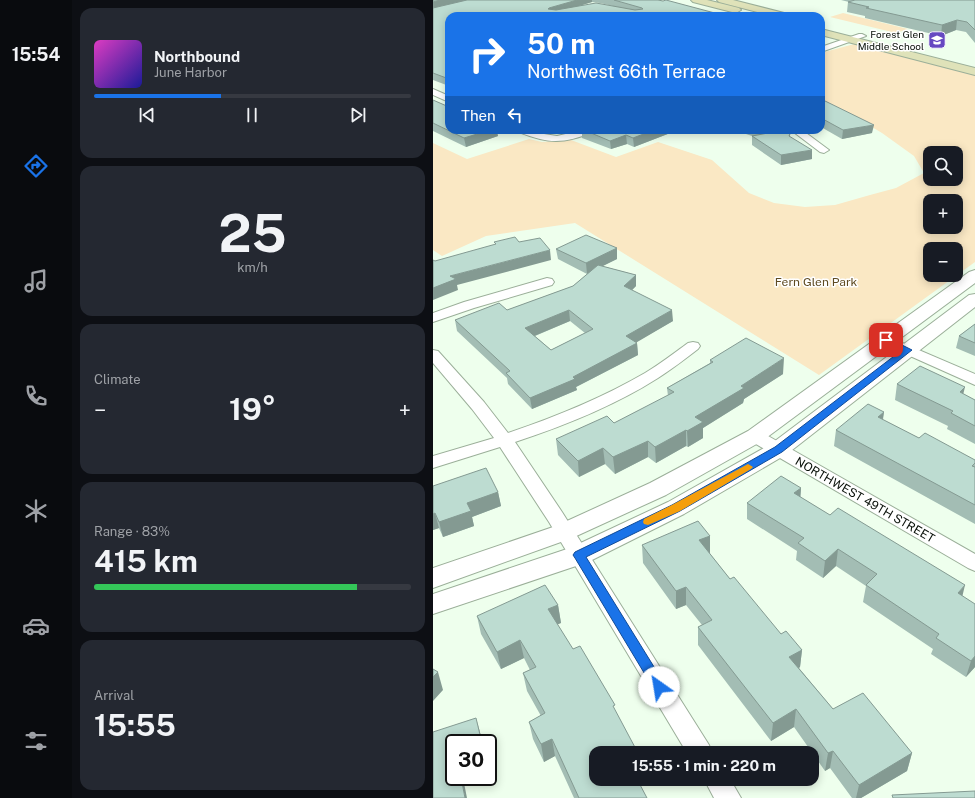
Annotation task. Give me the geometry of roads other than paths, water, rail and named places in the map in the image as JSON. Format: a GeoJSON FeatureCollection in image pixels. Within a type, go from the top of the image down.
{"type":"FeatureCollection","features":[{"type":"Feature","properties":{"kind":"main road"},"geometry":{"type":"LineString","coordinates":[[696,0],[742,12]]}},
{"type":"Feature","properties":{"kind":"main road"},"geometry":{"type":"LineString","coordinates":[[722,0],[769,12]]}},
{"type":"Feature","properties":{"kind":"main road"},"geometry":{"type":"LineString","coordinates":[[825,27],[852,37],[975,72]]}},
{"type":"Feature","properties":{"kind":"main road"},"geometry":{"type":"LineString","coordinates":[[825,33],[852,37],[975,64]]}},
{"type":"Feature","properties":{"kind":"street"},"geometry":{"type":"LineString","coordinates":[[825,43],[852,37]]}},
{"type":"Feature","properties":{"kind":"street"},"geometry":{"type":"LineString","coordinates":[[825,48],[852,37]]}},
{"type":"Feature","properties":{"kind":"street"},"geometry":{"type":"LineString","coordinates":[[433,92],[445,97]]}},
{"type":"Feature","properties":{"kind":"street"},"geometry":{"type":"LineString","coordinates":[[532,134],[542,138],[555,139],[580,134]]}},
{"type":"Feature","properties":{"kind":"street"},"geometry":{"type":"LineString","coordinates":[[802,134],[824,150]]}},
{"type":"Feature","properties":{"kind":"street"},"geometry":{"type":"LineString","coordinates":[[433,578],[564,532],[658,489],[755,436],[975,275]]}},
{"type":"Feature","properties":{"kind":"street"},"geometry":{"type":"LineString","coordinates":[[433,318],[469,305],[547,282]]}},
{"type":"Feature","properties":{"kind":"street"},"geometry":{"type":"LineString","coordinates":[[433,604],[579,555],[676,508],[779,449],[975,300]]}},
{"type":"Feature","properties":{"kind":"street"},"geometry":{"type":"LineString","coordinates":[[886,340],[975,380]]}},
{"type":"Feature","properties":{"kind":"street"},"geometry":{"type":"LineString","coordinates":[[433,462],[506,441],[596,404],[652,376],[693,346]]}},
{"type":"Feature","properties":{"kind":"street"},"geometry":{"type":"LineString","coordinates":[[433,354],[456,377],[506,441],[579,555],[696,746]]}},
{"type":"Feature","properties":{"kind":"street","name":"NORTHWEST 49TH STREET"},"geometry":{"type":"LineString","coordinates":[[755,436],[975,563]]}},
{"type":"Feature","properties":{"kind":"street"},"geometry":{"type":"LineString","coordinates":[[720,786],[728,798]]}},
{"type":"Feature","properties":{"kind":"place","name":"Forest Glen Middle School"},"geometry":{"type":"Point","coordinates":[937,40]}},
{"type":"Feature","properties":{"kind":"park label","name":"Fern Glen Park"},"geometry":{"type":"Point","coordinates":[816,282]}}]}
